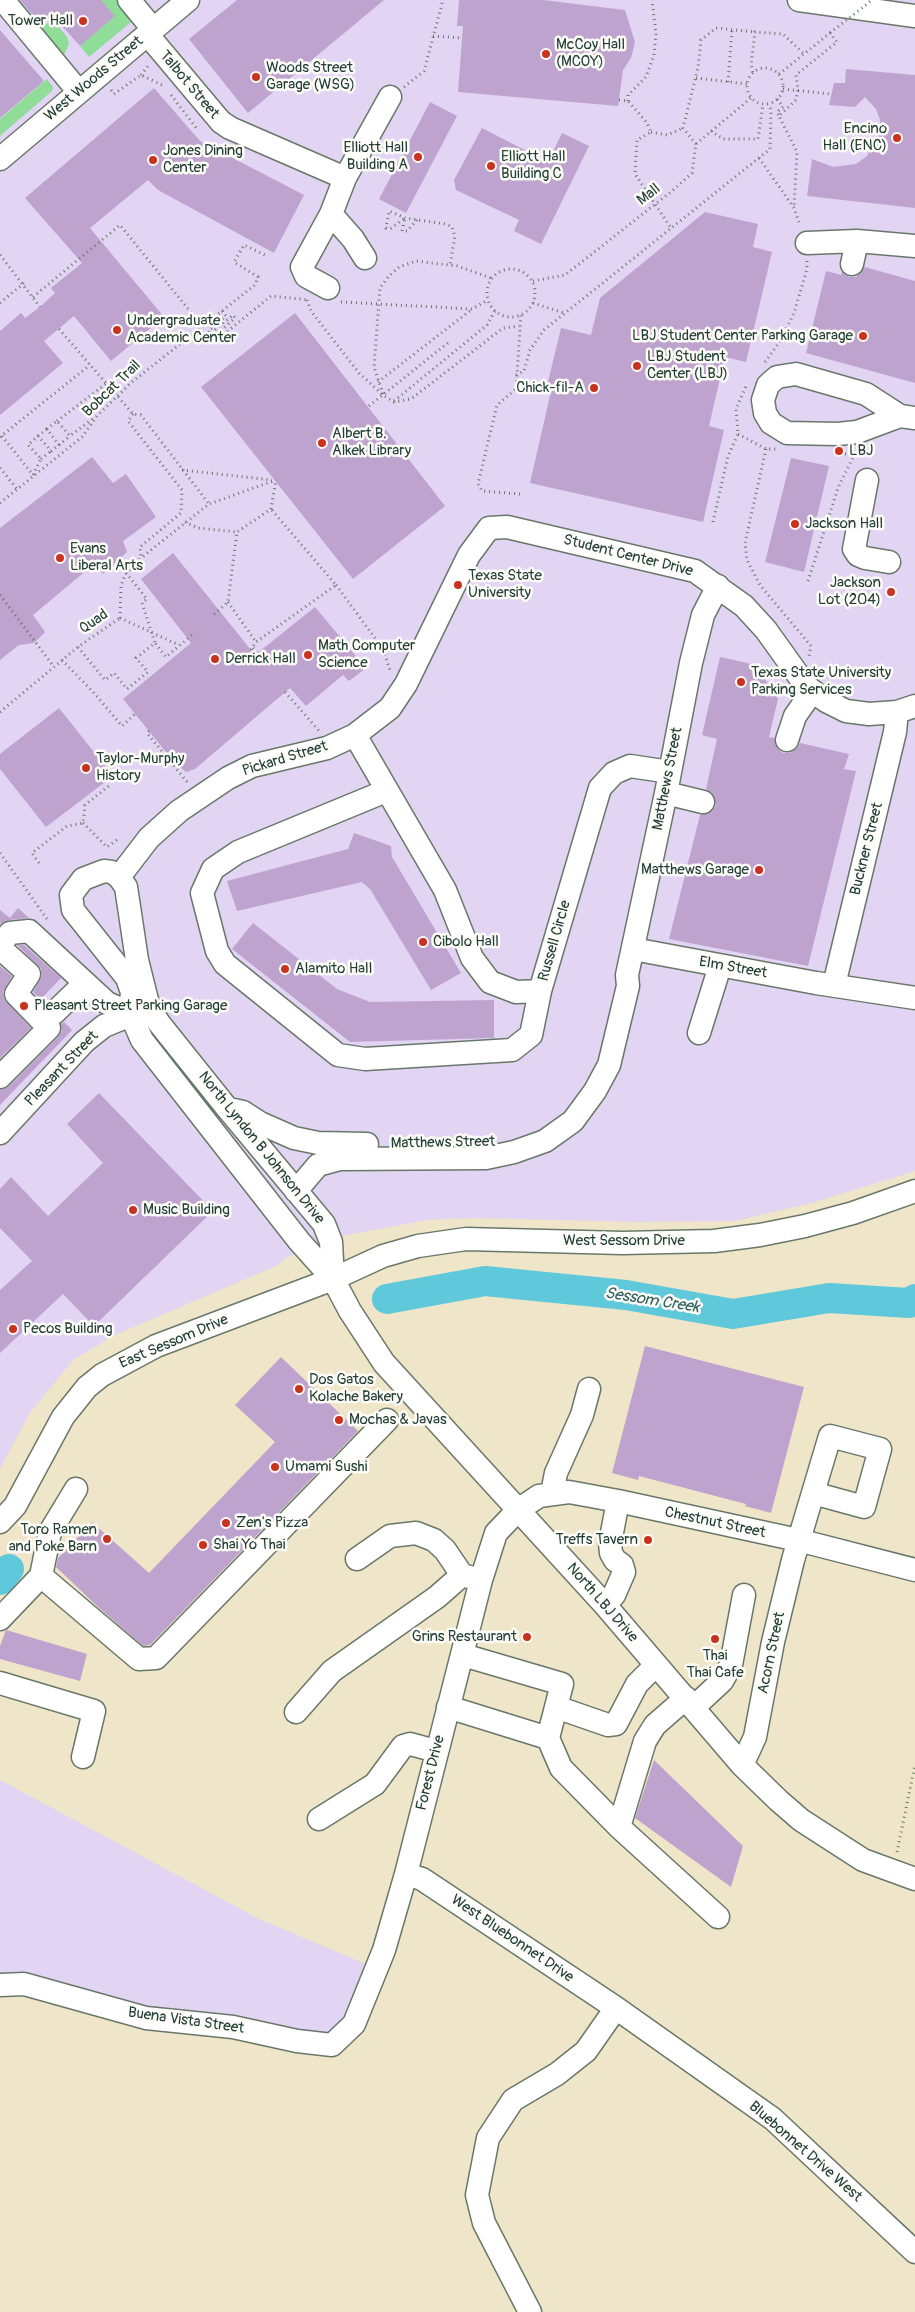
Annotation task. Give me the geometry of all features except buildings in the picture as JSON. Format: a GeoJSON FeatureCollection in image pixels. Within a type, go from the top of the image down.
{"type":"FeatureCollection","features":[{"type":"Feature","properties":{"kind":"street"},"geometry":{"type":"LineString","coordinates":[[3,0],[79,92]]}},
{"type":"Feature","properties":{"kind":"street","name":"Talbot Street"},"geometry":{"type":"LineString","coordinates":[[129,0],[196,94],[226,125],[345,178]]}},
{"type":"Feature","properties":{"kind":"street"},"geometry":{"type":"LineString","coordinates":[[799,0],[915,16]]}},
{"type":"Feature","properties":{"kind":"street","name":"West Woods Street"},"geometry":{"type":"LineString","coordinates":[[0,159],[150,32],[174,4]]}},
{"type":"Feature","properties":{"kind":"street"},"geometry":{"type":"LineString","coordinates":[[326,297],[306,276],[302,267],[332,214],[345,178],[390,97]]}},
{"type":"Feature","properties":{"kind":"street"},"geometry":{"type":"LineString","coordinates":[[332,214],[353,239],[365,258]]}},
{"type":"Feature","properties":{"kind":"street"},"geometry":{"type":"LineString","coordinates":[[852,264],[858,241]]}},
{"type":"Feature","properties":{"kind":"street"},"geometry":{"type":"LineString","coordinates":[[807,244],[858,241],[915,246]]}},
{"type":"Feature","properties":{"kind":"street"},"geometry":{"type":"LineString","coordinates":[[796,374],[866,394],[907,417],[857,432],[838,434],[786,433],[771,423],[765,413],[763,400],[768,385],[777,377],[796,374]]}},
{"type":"Feature","properties":{"kind":"street"},"geometry":{"type":"LineString","coordinates":[[867,480],[854,549],[858,555],[865,558],[889,562]]}},
{"type":"Feature","properties":{"kind":"street","name":"Student Center Drive"},"geometry":{"type":"LineString","coordinates":[[390,708],[406,684],[469,555],[489,528],[507,527],[695,571],[744,606],[766,630],[812,692],[846,711],[869,714],[906,709]]}},
{"type":"Feature","properties":{"kind":"street","name":"Matthews Street"},"geometry":{"type":"LineString","coordinates":[[296,1191],[318,1165],[340,1159],[486,1158],[514,1152],[545,1141],[573,1121],[595,1092],[609,1065],[628,986],[627,975],[703,615],[718,586]]}},
{"type":"Feature","properties":{"kind":"street"},"geometry":{"type":"LineString","coordinates":[[786,740],[794,716],[812,692]]}},
{"type":"Feature","properties":{"kind":"street","name":"Pickard Street"},"geometry":{"type":"LineString","coordinates":[[119,876],[149,838],[179,811],[228,778],[252,766],[327,748],[355,735],[390,708]]}},
{"type":"Feature","properties":{"kind":"street","name":"Buckner Street"},"geometry":{"type":"LineString","coordinates":[[834,985],[895,732],[906,709]]}},
{"type":"Feature","properties":{"kind":"street","name":"Russell Circle"},"geometry":{"type":"LineString","coordinates":[[355,735],[445,890],[472,958],[490,982],[516,992],[540,991],[600,788],[614,773],[630,766],[668,782],[703,802]]}},
{"type":"Feature","properties":{"kind":"street"},"geometry":{"type":"LineString","coordinates":[[386,791],[238,852],[213,869],[202,893],[217,952],[225,964],[338,1054],[364,1060],[512,1050],[532,1035],[540,991]]}},
{"type":"Feature","properties":{"kind":"street","name":"North Lyndon B Johnson Drive"},"geometry":{"type":"LineString","coordinates":[[333,1278],[299,1242],[142,1040],[140,1011],[137,960],[129,917],[129,900],[126,887],[119,876],[104,871],[83,879],[75,887],[70,900],[72,910],[127,978],[140,1011],[159,1023],[324,1224],[331,1242],[333,1278]]}},
{"type":"Feature","properties":{"kind":"street"},"geometry":{"type":"LineString","coordinates":[[0,944],[10,933],[29,931],[107,1003],[140,1011]]}},
{"type":"Feature","properties":{"kind":"street"},"geometry":{"type":"LineString","coordinates":[[0,948],[29,974],[16,994],[49,1028],[0,1077]]}},
{"type":"Feature","properties":{"kind":"street","name":"Elm Street"},"geometry":{"type":"LineString","coordinates":[[633,949],[720,966],[915,998]]}},
{"type":"Feature","properties":{"kind":"street"},"geometry":{"type":"LineString","coordinates":[[699,1033],[720,966]]}},
{"type":"Feature","properties":{"kind":"street","name":"Matthews Street"},"geometry":{"type":"LineString","coordinates":[[227,1108],[243,1112],[260,1123],[294,1138],[318,1143],[422,1146],[484,1144],[521,1138],[544,1127],[565,1111],[584,1090],[599,1062],[620,983],[627,975]]}},
{"type":"Feature","properties":{"kind":"street"},"geometry":{"type":"LineString","coordinates":[[54,1012],[85,983]]}},
{"type":"Feature","properties":{"kind":"street","name":"Pleasant Street"},"geometry":{"type":"LineString","coordinates":[[0,1133],[45,1072],[104,1026],[140,1011]]}},
{"type":"Feature","properties":{"kind":"street"},"geometry":{"type":"LineString","coordinates":[[245,1172],[268,1156]]}},
{"type":"Feature","properties":{"kind":"street","name":"West Sessom Drive"},"geometry":{"type":"LineString","coordinates":[[333,1278],[383,1256],[440,1242],[502,1239],[622,1243],[677,1242],[760,1235],[853,1213],[915,1191]]}},
{"type":"Feature","properties":{"kind":"street","name":"North LBJ Drive"},"geometry":{"type":"LineString","coordinates":[[333,1278],[350,1311],[384,1363],[605,1605],[742,1765],[801,1820],[863,1860],[915,1879]]}},
{"type":"Feature","properties":{"kind":"street","name":"East Sessom Drive"},"geometry":{"type":"LineString","coordinates":[[0,1522],[15,1506],[63,1417],[87,1387],[102,1375],[156,1346],[333,1278]]}},
{"type":"Feature","properties":{"kind":"street"},"geometry":{"type":"LineString","coordinates":[[552,1493],[556,1474],[582,1415],[589,1390]]}},
{"type":"Feature","properties":{"kind":"street"},"geometry":{"type":"LineString","coordinates":[[41,1576],[139,1659],[156,1658],[387,1420]]}},
{"type":"Feature","properties":{"kind":"street"},"geometry":{"type":"LineString","coordinates":[[0,1619],[41,1576],[50,1532],[76,1489]]}},
{"type":"Feature","properties":{"kind":"street","name":"Chestnut Street"},"geometry":{"type":"LineString","coordinates":[[518,1510],[539,1496],[569,1492],[798,1540],[915,1570]]}},
{"type":"Feature","properties":{"kind":"street","name":"Acorn Street"},"geometry":{"type":"LineString","coordinates":[[742,1765],[755,1737],[774,1642],[798,1540],[813,1493]]}},
{"type":"Feature","properties":{"kind":"street"},"geometry":{"type":"LineString","coordinates":[[605,1605],[614,1595],[624,1572],[622,1565],[611,1553],[610,1542],[618,1501]]}},
{"type":"Feature","properties":{"kind":"street","name":"Forest Drive"},"geometry":{"type":"LineString","coordinates":[[340,2036],[354,2024],[364,2004],[384,1950],[406,1874],[436,1751],[463,1655],[471,1578],[496,1533],[518,1510]]}},
{"type":"Feature","properties":{"kind":"street"},"geometry":{"type":"LineString","coordinates":[[296,1712],[332,1671],[437,1598],[471,1578],[434,1540],[416,1533],[390,1536],[357,1559]]}},
{"type":"Feature","properties":{"kind":"street"},"geometry":{"type":"LineString","coordinates":[[619,1827],[645,1741],[655,1725],[722,1681],[731,1665],[744,1595]]}},
{"type":"Feature","properties":{"kind":"street"},"geometry":{"type":"LineString","coordinates":[[463,1655],[562,1684],[548,1738],[561,1768],[619,1827],[718,1917]]}},
{"type":"Feature","properties":{"kind":"street"},"geometry":{"type":"LineString","coordinates":[[556,1707],[608,1726],[623,1727],[637,1684],[656,1665]]}},
{"type":"Feature","properties":{"kind":"street"},"geometry":{"type":"LineString","coordinates":[[0,1684],[94,1711],[82,1757]]}},
{"type":"Feature","properties":{"kind":"street"},"geometry":{"type":"LineString","coordinates":[[448,1707],[548,1738]]}},
{"type":"Feature","properties":{"kind":"street"},"geometry":{"type":"LineString","coordinates":[[319,1819],[375,1784],[403,1746],[410,1744],[436,1751]]}},
{"type":"Feature","properties":{"kind":"street","name":"West Bluebonnet Drive"},"geometry":{"type":"LineString","coordinates":[[406,1874],[422,1879],[616,2008]]}},
{"type":"Feature","properties":{"kind":"street","name":"Buena Vista Street"},"geometry":{"type":"LineString","coordinates":[[0,1985],[24,1984],[146,2018],[233,2026],[297,2041],[332,2045],[340,2036]]}},
{"type":"Feature","properties":{"kind":"street"},"geometry":{"type":"LineString","coordinates":[[530,2312],[484,2223],[477,2195],[488,2138],[513,2100],[557,2074],[586,2051],[616,2008]]}},
{"type":"Feature","properties":{"kind":"street","name":"Bluebonnet Drive West"},"geometry":{"type":"LineString","coordinates":[[616,2008],[773,2120],[915,2252]]}},
{"type":"Feature","properties":{"kind":"path"},"geometry":{"type":"LineString","coordinates":[[390,97],[424,71],[443,0]]}},
{"type":"Feature","properties":{"kind":"path"},"geometry":{"type":"LineString","coordinates":[[651,132],[647,123],[628,101],[628,95],[646,77],[654,55],[656,34],[652,0]]}},
{"type":"Feature","properties":{"kind":"path"},"geometry":{"type":"LineString","coordinates":[[779,74],[872,0]]}},
{"type":"Feature","properties":{"kind":"path"},"geometry":{"type":"LineString","coordinates":[[683,128],[696,78],[701,40],[716,28],[783,34],[804,54]]}},
{"type":"Feature","properties":{"kind":"path"},"geometry":{"type":"LineString","coordinates":[[728,82],[732,30]]}},
{"type":"Feature","properties":{"kind":"path"},"geometry":{"type":"LineString","coordinates":[[753,72],[769,68],[779,74],[783,89],[777,99],[769,104],[763,104],[751,98],[747,84],[753,72],[751,64],[754,32]]}},
{"type":"Feature","properties":{"kind":"path"},"geometry":{"type":"LineString","coordinates":[[779,116],[796,100],[798,90],[796,75],[837,42],[830,33]]}},
{"type":"Feature","properties":{"kind":"path"},"geometry":{"type":"LineString","coordinates":[[433,36],[462,38]]}},
{"type":"Feature","properties":{"kind":"path"},"geometry":{"type":"LineString","coordinates":[[107,86],[114,94],[141,75],[152,61]]}},
{"type":"Feature","properties":{"kind":"path"},"geometry":{"type":"LineString","coordinates":[[141,75],[164,86],[197,130]]}},
{"type":"Feature","properties":{"kind":"path"},"geometry":{"type":"LineString","coordinates":[[696,78],[747,84]]}},
{"type":"Feature","properties":{"kind":"path"},"geometry":{"type":"LineString","coordinates":[[783,89],[831,94]]}},
{"type":"Feature","properties":{"kind":"path"},"geometry":{"type":"LineString","coordinates":[[683,128],[696,144],[751,98]]}},
{"type":"Feature","properties":{"kind":"path"},"geometry":{"type":"LineString","coordinates":[[777,99],[783,107],[777,112],[796,152],[794,208]]}},
{"type":"Feature","properties":{"kind":"path"},"geometry":{"type":"LineString","coordinates":[[619,100],[628,101]]}},
{"type":"Feature","properties":{"kind":"path"},"geometry":{"type":"LineString","coordinates":[[711,131],[723,139],[758,139],[763,104]]}},
{"type":"Feature","properties":{"kind":"path"},"geometry":{"type":"LineString","coordinates":[[516,375],[524,371],[530,350],[544,330],[770,149],[771,110],[769,104]]}},
{"type":"Feature","properties":{"kind":"path"},"geometry":{"type":"LineString","coordinates":[[671,228],[635,174],[637,140],[651,132],[667,134],[683,128]]}},
{"type":"Feature","properties":{"kind":"path","name":"Mall"},"geometry":{"type":"LineString","coordinates":[[533,281],[565,275],[692,173],[696,144]]}},
{"type":"Feature","properties":{"kind":"path"},"geometry":{"type":"LineString","coordinates":[[759,158],[794,208],[807,244],[807,269],[794,313],[781,340],[762,365]]}},
{"type":"Feature","properties":{"kind":"path"},"geometry":{"type":"LineString","coordinates":[[405,218],[390,229],[386,228],[389,211],[405,218],[446,224],[452,227],[455,236],[450,265]]}},
{"type":"Feature","properties":{"kind":"path"},"geometry":{"type":"LineString","coordinates":[[405,218],[402,231],[407,231],[417,220]]}},
{"type":"Feature","properties":{"kind":"path"},"geometry":{"type":"LineString","coordinates":[[32,297],[120,225],[202,326]]}},
{"type":"Feature","properties":{"kind":"path","name":"Bobcat Trail"},"geometry":{"type":"LineString","coordinates":[[0,503],[82,437],[96,416],[116,396],[202,326],[244,296],[255,285],[258,277],[234,262],[244,245],[267,256]]}},
{"type":"Feature","properties":{"kind":"path"},"geometry":{"type":"LineString","coordinates":[[0,255],[24,283],[40,307]]}},
{"type":"Feature","properties":{"kind":"path"},"geometry":{"type":"LineString","coordinates":[[383,395],[374,367],[380,288],[388,276],[399,267],[416,261],[463,267],[491,278]]}},
{"type":"Feature","properties":{"kind":"path"},"geometry":{"type":"LineString","coordinates":[[520,494],[482,491],[478,484],[497,405],[516,390],[521,315],[533,303],[536,296],[533,281],[527,274],[519,270],[509,269],[499,272],[491,278],[487,289],[488,300],[495,311],[506,316],[521,315]]}},
{"type":"Feature","properties":{"kind":"path"},"geometry":{"type":"LineString","coordinates":[[0,303],[24,283]]}},
{"type":"Feature","properties":{"kind":"path"},"geometry":{"type":"LineString","coordinates":[[222,311],[226,316],[208,331],[210,334],[233,315],[235,318],[215,336],[218,339],[271,296],[307,300],[326,297],[378,303],[472,309]]}},
{"type":"Feature","properties":{"kind":"path"},"geometry":{"type":"LineString","coordinates":[[307,300],[311,311],[359,373],[383,395],[394,402],[411,399],[504,328],[519,326]]}},
{"type":"Feature","properties":{"kind":"path"},"geometry":{"type":"LineString","coordinates":[[378,382],[472,309],[488,300]]}},
{"type":"Feature","properties":{"kind":"path"},"geometry":{"type":"LineString","coordinates":[[533,303],[564,314]]}},
{"type":"Feature","properties":{"kind":"path"},"geometry":{"type":"LineString","coordinates":[[394,402],[486,325],[495,311]]}},
{"type":"Feature","properties":{"kind":"path"},"geometry":{"type":"LineString","coordinates":[[59,329],[133,414],[141,415],[209,504]]}},
{"type":"Feature","properties":{"kind":"path"},"geometry":{"type":"LineString","coordinates":[[369,406],[449,342]]}},
{"type":"Feature","properties":{"kind":"path"},"geometry":{"type":"LineString","coordinates":[[90,365],[1,437],[33,475],[41,459],[96,416]]}},
{"type":"Feature","properties":{"kind":"path"},"geometry":{"type":"LineString","coordinates":[[713,522],[728,456],[738,434],[736,410],[744,387],[750,380]]}},
{"type":"Feature","properties":{"kind":"path"},"geometry":{"type":"LineString","coordinates":[[41,459],[28,445],[106,384]]}},
{"type":"Feature","properties":{"kind":"path"},"geometry":{"type":"LineString","coordinates":[[133,414],[128,421],[182,490],[182,513],[140,547],[141,558]]}},
{"type":"Feature","properties":{"kind":"path"},"geometry":{"type":"LineString","coordinates":[[57,421],[70,436]]}},
{"type":"Feature","properties":{"kind":"path"},"geometry":{"type":"LineString","coordinates":[[47,429],[59,445]]}},
{"type":"Feature","properties":{"kind":"path"},"geometry":{"type":"LineString","coordinates":[[38,436],[51,451]]}},
{"type":"Feature","properties":{"kind":"path"},"geometry":{"type":"LineString","coordinates":[[766,448],[745,543],[747,560],[760,585],[811,646],[808,659]]}},
{"type":"Feature","properties":{"kind":"path"},"geometry":{"type":"LineString","coordinates":[[808,581],[838,488],[854,455]]}},
{"type":"Feature","properties":{"kind":"path"},"geometry":{"type":"LineString","coordinates":[[0,468],[17,489]]}},
{"type":"Feature","properties":{"kind":"path"},"geometry":{"type":"LineString","coordinates":[[182,470],[276,480]]}},
{"type":"Feature","properties":{"kind":"path"},"geometry":{"type":"LineString","coordinates":[[193,634],[166,656],[155,643],[151,632],[142,603],[147,599],[126,573],[141,558],[209,504],[276,480]]}},
{"type":"Feature","properties":{"kind":"path"},"geometry":{"type":"LineString","coordinates":[[185,522],[198,528],[237,532],[271,510],[276,480]]}},
{"type":"Feature","properties":{"kind":"path"},"geometry":{"type":"LineString","coordinates":[[271,510],[336,586],[383,649],[393,680]]}},
{"type":"Feature","properties":{"kind":"path"},"geometry":{"type":"LineString","coordinates":[[214,614],[228,602],[237,532]]}},
{"type":"Feature","properties":{"kind":"path","name":"Quad"},"geometry":{"type":"LineString","coordinates":[[0,712],[78,647],[120,618],[121,585],[126,573]]}},
{"type":"Feature","properties":{"kind":"path"},"geometry":{"type":"LineString","coordinates":[[268,667],[252,649],[256,642],[336,586]]}},
{"type":"Feature","properties":{"kind":"path"},"geometry":{"type":"LineString","coordinates":[[0,596],[54,667]]}},
{"type":"Feature","properties":{"kind":"path"},"geometry":{"type":"LineString","coordinates":[[228,602],[256,642]]}},
{"type":"Feature","properties":{"kind":"path"},"geometry":{"type":"LineString","coordinates":[[120,618],[180,645]]}},
{"type":"Feature","properties":{"kind":"path"},"geometry":{"type":"LineString","coordinates":[[78,647],[105,680],[114,673],[127,690],[148,672],[136,658],[155,643]]}},
{"type":"Feature","properties":{"kind":"path"},"geometry":{"type":"LineString","coordinates":[[62,660],[122,726],[135,714]]}},
{"type":"Feature","properties":{"kind":"path"},"geometry":{"type":"LineString","coordinates":[[285,692],[323,736]]}},
{"type":"Feature","properties":{"kind":"path"},"geometry":{"type":"LineString","coordinates":[[149,731],[147,733],[190,786]]}},
{"type":"Feature","properties":{"kind":"path"},"geometry":{"type":"LineString","coordinates":[[83,823],[85,805],[110,785]]}},
{"type":"Feature","properties":{"kind":"path"},"geometry":{"type":"LineString","coordinates":[[83,823],[108,847],[118,839]]}},
{"type":"Feature","properties":{"kind":"path"},"geometry":{"type":"LineString","coordinates":[[39,862],[32,853],[68,826],[83,823]]}},
{"type":"Feature","properties":{"kind":"path"},"geometry":{"type":"LineString","coordinates":[[0,853],[48,920]]}},
{"type":"Feature","properties":{"kind":"path"},"geometry":{"type":"LineString","coordinates":[[891,1871],[915,1765]]}},
{"type":"Feature","properties":{"kind":"shaded area","name":"Texas State University"},"geometry":{"type":"Polygon","coordinates":[[[0,0],[915,0],[915,1171],[812,1203],[734,1221],[637,1222],[471,1218],[427,1220],[347,1235],[286,1258],[276,1266],[115,1335],[73,1360],[29,1414],[0,1469],[0,0]]]}},
{"type":"Feature","properties":{"kind":"shaded area"},"geometry":{"type":"Polygon","coordinates":[[[0,1780],[259,1919],[368,1965],[356,2005],[328,2039],[145,2009],[0,1981],[0,1780]]]}},
{"type":"Feature","properties":{"kind":"green space"},"geometry":{"type":"Polygon","coordinates":[[[101,0],[122,0],[137,17],[89,57],[80,46],[114,16],[101,0]]]}},
{"type":"Feature","properties":{"kind":"green space"},"geometry":{"type":"Polygon","coordinates":[[[52,19],[67,37],[69,44],[63,57],[41,29],[52,19]]]}},
{"type":"Feature","properties":{"kind":"green space"},"geometry":{"type":"Polygon","coordinates":[[[47,79],[53,87],[52,91],[0,136],[0,119],[47,79]]]}},
{"type":"Feature","properties":{"kind":"waterway","name":"Sessom Creek"},"geometry":{"type":"LineString","coordinates":[[387,1299],[485,1281],[626,1295],[733,1314],[829,1298],[909,1303],[915,1299]]}},
{"type":"Feature","properties":{"kind":"waterway","name":"Sessom Creek"},"geometry":{"type":"LineString","coordinates":[[0,1580],[9,1569]]}},
{"type":"Feature","properties":{"kind":"place","name":"Tower Hall"},"geometry":{"type":"Point","coordinates":[83,21]}},
{"type":"Feature","properties":{"kind":"place","name":"McCoy Hall (MCOY)"},"geometry":{"type":"Point","coordinates":[546,54]}},
{"type":"Feature","properties":{"kind":"place","name":"Woods Street Garage (WSG)"},"geometry":{"type":"Point","coordinates":[256,77]}},
{"type":"Feature","properties":{"kind":"place","name":"Encino Hall (ENC)"},"geometry":{"type":"Point","coordinates":[897,138]}},
{"type":"Feature","properties":{"kind":"place","name":"Elliott Hall Building A"},"geometry":{"type":"Point","coordinates":[418,157]}},
{"type":"Feature","properties":{"kind":"place","name":"Jones Dining Center"},"geometry":{"type":"Point","coordinates":[153,160]}},
{"type":"Feature","properties":{"kind":"place","name":"Elliott Hall Building C"},"geometry":{"type":"Point","coordinates":[491,166]}},
{"type":"Feature","properties":{"kind":"place","name":"Undergraduate Academic Center"},"geometry":{"type":"Point","coordinates":[117,330]}},
{"type":"Feature","properties":{"kind":"place","name":"LBJ Student Center Parking Garage"},"geometry":{"type":"Point","coordinates":[863,336]}},
{"type":"Feature","properties":{"kind":"place","name":"LBJ Student Center (LBJ)"},"geometry":{"type":"Point","coordinates":[637,366]}},
{"type":"Feature","properties":{"kind":"place","name":"Chick-fil-A"},"geometry":{"type":"Point","coordinates":[594,388]}},
{"type":"Feature","properties":{"kind":"place","name":"Albert B. Alkek Library"},"geometry":{"type":"Point","coordinates":[322,443]}},
{"type":"Feature","properties":{"kind":"place","name":"LBJ"},"geometry":{"type":"Point","coordinates":[839,451]}},
{"type":"Feature","properties":{"kind":"place","name":"Jackson Hall"},"geometry":{"type":"Point","coordinates":[795,524]}},
{"type":"Feature","properties":{"kind":"place","name":"Evans Liberal Arts"},"geometry":{"type":"Point","coordinates":[60,558]}},
{"type":"Feature","properties":{"kind":"place","name":"Texas State University"},"geometry":{"type":"Point","coordinates":[458,585]}},
{"type":"Feature","properties":{"kind":"place","name":"Jackson Lot (204)"},"geometry":{"type":"Point","coordinates":[891,592]}},
{"type":"Feature","properties":{"kind":"place","name":"Math Computer Science"},"geometry":{"type":"Point","coordinates":[308,655]}},
{"type":"Feature","properties":{"kind":"place","name":"Derrick Hall"},"geometry":{"type":"Point","coordinates":[215,659]}},
{"type":"Feature","properties":{"kind":"place","name":"Texas State University Parking Services"},"geometry":{"type":"Point","coordinates":[741,682]}},
{"type":"Feature","properties":{"kind":"place","name":"Taylor-Murphy History"},"geometry":{"type":"Point","coordinates":[86,768]}},
{"type":"Feature","properties":{"kind":"place","name":"Matthews Garage"},"geometry":{"type":"Point","coordinates":[759,870]}},
{"type":"Feature","properties":{"kind":"place","name":"Cibolo Hall"},"geometry":{"type":"Point","coordinates":[423,942]}},
{"type":"Feature","properties":{"kind":"place","name":"Alamito Hall"},"geometry":{"type":"Point","coordinates":[285,969]}},
{"type":"Feature","properties":{"kind":"place","name":"Pleasant Street Parking Garage"},"geometry":{"type":"Point","coordinates":[24,1006]}},
{"type":"Feature","properties":{"kind":"place","name":"Music Building"},"geometry":{"type":"Point","coordinates":[133,1210]}},
{"type":"Feature","properties":{"kind":"place","name":"Pecos Building"},"geometry":{"type":"Point","coordinates":[13,1329]}},
{"type":"Feature","properties":{"kind":"place","name":"Dos Gatos Kolache Bakery"},"geometry":{"type":"Point","coordinates":[299,1389]}},
{"type":"Feature","properties":{"kind":"place","name":"Mochas & Javas"},"geometry":{"type":"Point","coordinates":[339,1420]}},
{"type":"Feature","properties":{"kind":"place","name":"Umami Sushi"},"geometry":{"type":"Point","coordinates":[275,1467]}},
{"type":"Feature","properties":{"kind":"place","name":"Zen's Pizza"},"geometry":{"type":"Point","coordinates":[226,1523]}},
{"type":"Feature","properties":{"kind":"place","name":"Toro Ramen and Poke Barn"},"geometry":{"type":"Point","coordinates":[107,1539]}},
{"type":"Feature","properties":{"kind":"place","name":"Treffs Tavern"},"geometry":{"type":"Point","coordinates":[648,1540]}},
{"type":"Feature","properties":{"kind":"place","name":"Shai Yo Thai"},"geometry":{"type":"Point","coordinates":[203,1545]}},
{"type":"Feature","properties":{"kind":"place","name":"Grins Restaurant"},"geometry":{"type":"Point","coordinates":[527,1637]}},
{"type":"Feature","properties":{"kind":"place","name":"Thai Thai Cafe"},"geometry":{"type":"Point","coordinates":[715,1639]}}]}
